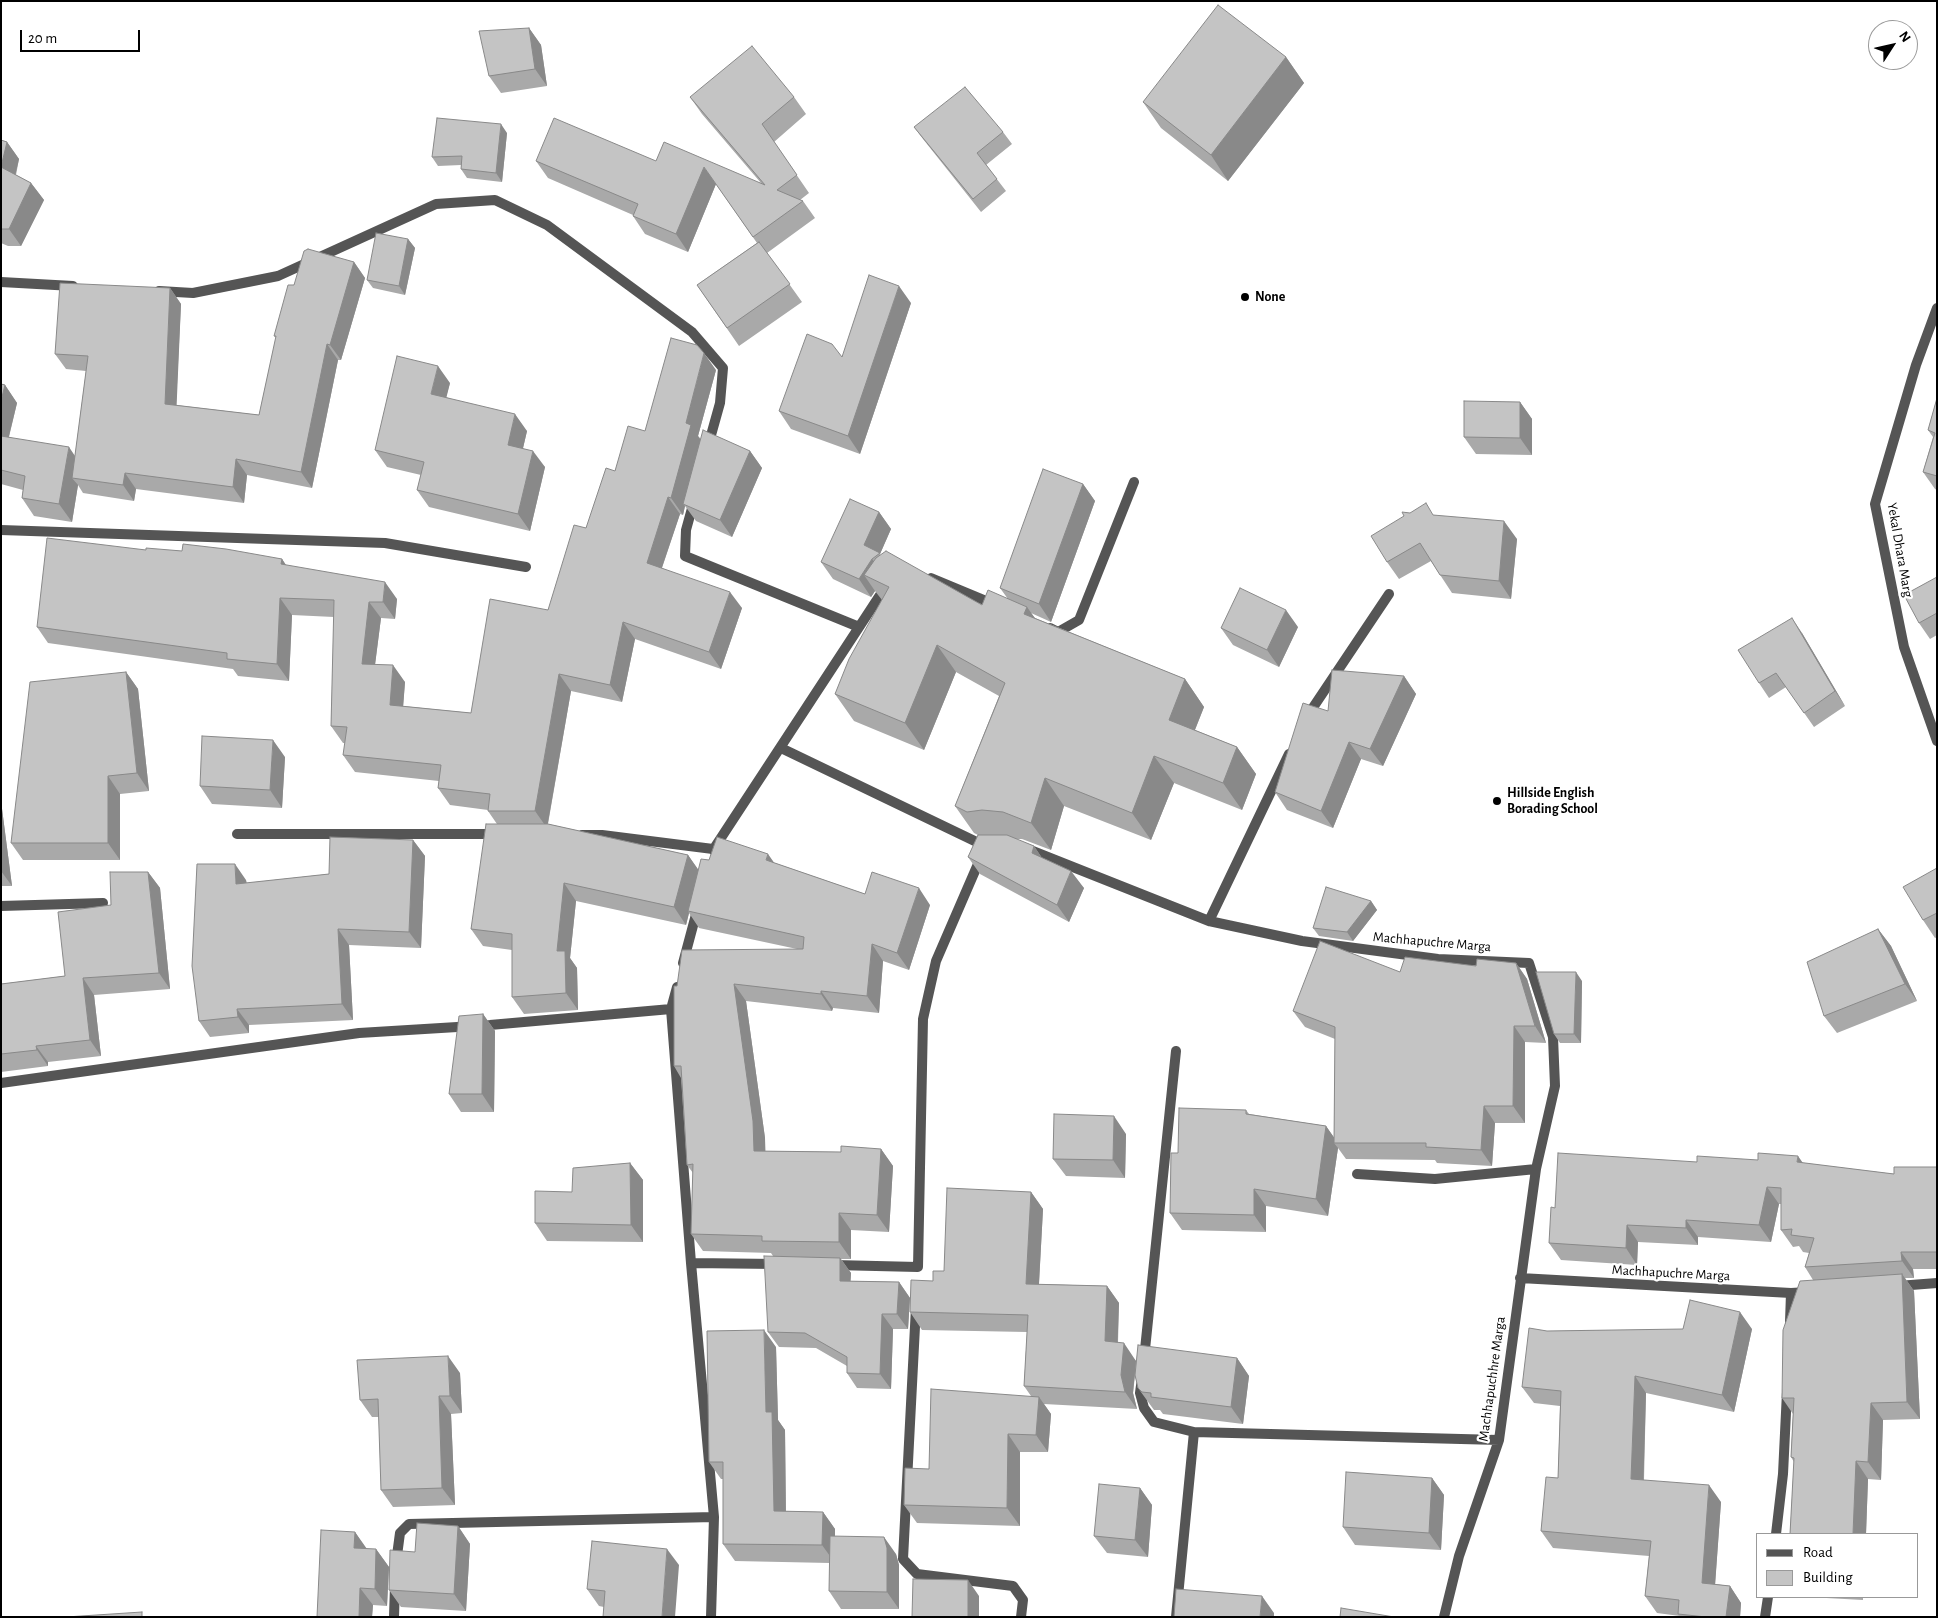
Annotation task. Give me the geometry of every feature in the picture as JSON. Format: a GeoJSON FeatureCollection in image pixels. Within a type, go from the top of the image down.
{"type":"FeatureCollection","features":[{"type":"Feature","properties":{"kind":"street"},"geometry":{"type":"LineString","coordinates":[[145,290],[193,293],[278,276],[436,204],[495,200],[547,225],[692,332],[723,368],[720,403],[705,458]]}},
{"type":"Feature","properties":{"kind":"street"},"geometry":{"type":"LineString","coordinates":[[1,282],[88,287]]}},
{"type":"Feature","properties":{"kind":"street","name":"Yekal Dhara Marg"},"geometry":{"type":"LineString","coordinates":[[1937,308],[1916,365],[1875,504],[1904,647],[1937,741]]}},
{"type":"Feature","properties":{"kind":"street"},"geometry":{"type":"LineString","coordinates":[[1040,624],[1058,632],[1080,620],[1134,482]]}},
{"type":"Feature","properties":{"kind":"street"},"geometry":{"type":"LineString","coordinates":[[696,494],[686,530],[685,556],[859,627]]}},
{"type":"Feature","properties":{"kind":"street"},"geometry":{"type":"LineString","coordinates":[[1,530],[385,544],[526,567]]}},
{"type":"Feature","properties":{"kind":"street"},"geometry":{"type":"LineString","coordinates":[[922,574],[1004,608]]}},
{"type":"Feature","properties":{"kind":"street"},"geometry":{"type":"LineString","coordinates":[[573,834],[602,835],[712,854],[890,580]]}},
{"type":"Feature","properties":{"kind":"street"},"geometry":{"type":"LineString","coordinates":[[1303,724],[1390,594]]}},
{"type":"Feature","properties":{"kind":"street"},"geometry":{"type":"LineString","coordinates":[[1011,845],[1055,858],[1209,921],[1294,742]]}},
{"type":"Feature","properties":{"kind":"street"},"geometry":{"type":"LineString","coordinates":[[781,748],[989,846],[936,961],[923,1019],[918,1272],[819,1265]]}},
{"type":"Feature","properties":{"kind":"street"},"geometry":{"type":"LineString","coordinates":[[237,834],[513,834]]}},
{"type":"Feature","properties":{"kind":"street"},"geometry":{"type":"LineString","coordinates":[[700,896],[671,1009],[690,1263],[714,1517],[711,1617]]}},
{"type":"Feature","properties":{"kind":"street"},"geometry":{"type":"LineString","coordinates":[[1,906],[103,903]]}},
{"type":"Feature","properties":{"kind":"street","name":"Machhapuchre Marga"},"geometry":{"type":"LineString","coordinates":[[1209,921],[1302,941],[1438,959],[1529,963],[1553,1036],[1556,1086],[1536,1168]]}},
{"type":"Feature","properties":{"kind":"street"},"geometry":{"type":"LineString","coordinates":[[1,1083],[358,1033],[490,1025],[671,1009]]}},
{"type":"Feature","properties":{"kind":"street"},"geometry":{"type":"LineString","coordinates":[[1176,1051],[1140,1394],[1144,1408],[1154,1422],[1194,1432],[1498,1440]]}},
{"type":"Feature","properties":{"kind":"street"},"geometry":{"type":"LineString","coordinates":[[1357,1174],[1435,1179],[1536,1168]]}},
{"type":"Feature","properties":{"kind":"street","name":"Machhapuchhre Marga"},"geometry":{"type":"LineString","coordinates":[[1444,1617],[1459,1556],[1498,1440],[1536,1168]]}},
{"type":"Feature","properties":{"kind":"street"},"geometry":{"type":"LineString","coordinates":[[690,1263],[790,1265]]}},
{"type":"Feature","properties":{"kind":"street","name":"Machhapuchre Marga"},"geometry":{"type":"LineString","coordinates":[[1520,1278],[1791,1294],[1820,1291]]}},
{"type":"Feature","properties":{"kind":"street"},"geometry":{"type":"LineString","coordinates":[[1888,1286],[1937,1283]]}},
{"type":"Feature","properties":{"kind":"street"},"geometry":{"type":"LineString","coordinates":[[1789,1332],[1791,1294]]}},
{"type":"Feature","properties":{"kind":"street"},"geometry":{"type":"LineString","coordinates":[[916,1296],[902,1559],[917,1574],[1013,1586],[1023,1600],[1022,1617]]}},
{"type":"Feature","properties":{"kind":"street"},"geometry":{"type":"LineString","coordinates":[[1776,1533],[1783,1474],[1787,1379]]}},
{"type":"Feature","properties":{"kind":"street"},"geometry":{"type":"LineString","coordinates":[[1176,1617],[1194,1432]]}},
{"type":"Feature","properties":{"kind":"street"},"geometry":{"type":"LineString","coordinates":[[394,1617],[396,1550],[400,1533],[409,1524],[714,1517]]}},
{"type":"Feature","properties":{"kind":"street"},"geometry":{"type":"LineString","coordinates":[[1765,1617],[1768,1598]]}},
{"type":"Feature","properties":{"kind":"building"},"geometry":{"type":"Polygon","coordinates":[[[1218,5],[1286,57],[1211,155],[1143,102],[1218,5]]]}},
{"type":"Feature","properties":{"kind":"building"},"geometry":{"type":"Polygon","coordinates":[[[529,28],[535,69],[489,76],[479,31],[529,28]]]}},
{"type":"Feature","properties":{"kind":"building"},"geometry":{"type":"Polygon","coordinates":[[[752,46],[794,97],[762,124],[797,175],[777,190],[803,201],[753,237],[704,167],[676,234],[633,216],[638,204],[536,161],[554,118],[656,161],[664,142],[765,185],[690,97],[752,46]]]}},
{"type":"Feature","properties":{"kind":"building"},"geometry":{"type":"Polygon","coordinates":[[[965,87],[1003,132],[977,153],[997,179],[973,199],[914,127],[965,87]]]}},
{"type":"Feature","properties":{"kind":"building"},"geometry":{"type":"Polygon","coordinates":[[[437,118],[501,124],[496,173],[461,169],[462,156],[432,157],[437,118]]]}},
{"type":"Feature","properties":{"kind":"building"},"geometry":{"type":"Polygon","coordinates":[[[1,140],[7,142],[1,167],[1,140]]]}},
{"type":"Feature","properties":{"kind":"building"},"geometry":{"type":"Polygon","coordinates":[[[1,167],[31,183],[9,229],[1,229],[1,167]]]}},
{"type":"Feature","properties":{"kind":"building"},"geometry":{"type":"Polygon","coordinates":[[[376,233],[408,239],[399,286],[367,280],[376,233]]]}},
{"type":"Feature","properties":{"kind":"building"},"geometry":{"type":"Polygon","coordinates":[[[759,242],[790,284],[727,328],[697,285],[759,242]]]}},
{"type":"Feature","properties":{"kind":"building"},"geometry":{"type":"Polygon","coordinates":[[[308,249],[354,262],[330,345],[327,344],[301,472],[236,459],[233,487],[125,473],[123,485],[72,478],[88,356],[55,354],[60,283],[170,288],[165,404],[259,415],[276,336],[274,336],[288,285],[294,285],[304,251],[308,249]]]}},
{"type":"Feature","properties":{"kind":"building"},"geometry":{"type":"Polygon","coordinates":[[[869,275],[899,286],[848,436],[779,411],[807,334],[832,344],[842,357],[869,275]]]}},
{"type":"Feature","properties":{"kind":"building"},"geometry":{"type":"Polygon","coordinates":[[[671,338],[697,345],[704,353],[686,423],[691,425],[671,498],[668,497],[647,563],[730,592],[709,652],[623,622],[610,685],[559,674],[535,811],[488,811],[490,794],[438,788],[441,765],[343,755],[347,727],[331,726],[334,600],[280,598],[277,664],[227,659],[227,653],[37,627],[47,538],[146,550],[146,548],[182,551],[183,544],[282,559],[281,564],[385,582],[383,602],[369,602],[362,664],[393,665],[390,705],[471,713],[490,599],[548,610],[574,525],[586,528],[606,468],[615,471],[628,426],[645,431],[671,338]]]}},
{"type":"Feature","properties":{"kind":"building"},"geometry":{"type":"Polygon","coordinates":[[[397,356],[438,366],[431,394],[515,414],[508,445],[533,451],[518,514],[417,490],[424,462],[375,450],[397,356]]]}},
{"type":"Feature","properties":{"kind":"building"},"geometry":{"type":"Polygon","coordinates":[[[1,384],[5,385],[1,401],[1,384]]]}},
{"type":"Feature","properties":{"kind":"building"},"geometry":{"type":"Polygon","coordinates":[[[1937,398],[1937,476],[1923,472],[1935,433],[1928,430],[1937,398]]]}},
{"type":"Feature","properties":{"kind":"building"},"geometry":{"type":"Polygon","coordinates":[[[1464,401],[1520,402],[1520,438],[1464,437],[1464,401]]]}},
{"type":"Feature","properties":{"kind":"building"},"geometry":{"type":"Polygon","coordinates":[[[703,430],[750,451],[720,520],[683,504],[703,430]]]}},
{"type":"Feature","properties":{"kind":"building"},"geometry":{"type":"Polygon","coordinates":[[[1,436],[69,447],[59,504],[22,498],[25,476],[1,470],[1,436]]]}},
{"type":"Feature","properties":{"kind":"building"},"geometry":{"type":"Polygon","coordinates":[[[1043,469],[1083,484],[1039,604],[1000,588],[1043,469]]]}},
{"type":"Feature","properties":{"kind":"building"},"geometry":{"type":"Polygon","coordinates":[[[850,499],[879,512],[864,545],[880,553],[872,559],[859,579],[821,562],[850,499]]]}},
{"type":"Feature","properties":{"kind":"building"},"geometry":{"type":"Polygon","coordinates":[[[1426,503],[1433,515],[1504,521],[1499,581],[1440,575],[1420,543],[1387,562],[1371,536],[1404,516],[1402,512],[1410,513],[1426,503]]]}},
{"type":"Feature","properties":{"kind":"building"},"geometry":{"type":"Polygon","coordinates":[[[886,551],[982,605],[988,590],[1027,607],[1024,614],[1185,679],[1169,720],[1237,747],[1223,783],[1154,756],[1132,813],[1045,778],[1031,823],[1003,812],[982,810],[967,812],[955,806],[1005,683],[937,645],[905,723],[835,694],[849,659],[889,587],[864,575],[876,558],[886,551]]]}},
{"type":"Feature","properties":{"kind":"building"},"geometry":{"type":"Polygon","coordinates":[[[1937,577],[1937,613],[1919,623],[1904,595],[1937,577]]]}},
{"type":"Feature","properties":{"kind":"building"},"geometry":{"type":"Polygon","coordinates":[[[1240,588],[1286,610],[1267,650],[1221,628],[1240,588]]]}},
{"type":"Feature","properties":{"kind":"building"},"geometry":{"type":"Polygon","coordinates":[[[1792,618],[1835,691],[1804,713],[1776,673],[1759,683],[1738,650],[1792,618]]]}},
{"type":"Feature","properties":{"kind":"building"},"geometry":{"type":"Polygon","coordinates":[[[1332,670],[1404,676],[1370,749],[1349,742],[1321,811],[1275,792],[1303,703],[1328,711],[1332,670]]]}},
{"type":"Feature","properties":{"kind":"building"},"geometry":{"type":"Polygon","coordinates":[[[126,672],[137,773],[108,776],[108,843],[11,843],[30,682],[126,672]]]}},
{"type":"Feature","properties":{"kind":"building"},"geometry":{"type":"Polygon","coordinates":[[[202,736],[273,740],[270,790],[200,786],[202,736]]]}},
{"type":"Feature","properties":{"kind":"building"},"geometry":{"type":"Polygon","coordinates":[[[486,824],[548,824],[688,855],[674,907],[564,883],[557,951],[565,951],[566,993],[512,997],[512,934],[471,929],[486,824]]]}},
{"type":"Feature","properties":{"kind":"building"},"geometry":{"type":"Polygon","coordinates":[[[978,835],[1007,835],[1034,846],[1032,853],[1071,871],[1057,905],[968,857],[978,835]]]}},
{"type":"Feature","properties":{"kind":"building"},"geometry":{"type":"Polygon","coordinates":[[[330,837],[413,840],[409,932],[338,929],[342,1004],[237,1009],[238,1017],[199,1021],[192,966],[197,864],[235,864],[236,884],[329,874],[330,837]]]}},
{"type":"Feature","properties":{"kind":"building"},"geometry":{"type":"Polygon","coordinates":[[[717,837],[768,854],[766,860],[865,894],[872,872],[919,888],[897,953],[872,944],[867,996],[821,991],[821,994],[734,984],[753,1121],[754,1151],[841,1152],[841,1146],[881,1149],[877,1215],[839,1213],[839,1242],[762,1241],[762,1236],[691,1234],[693,1164],[687,1165],[681,1066],[674,1066],[674,986],[677,986],[682,950],[803,949],[804,937],[688,911],[701,859],[709,860],[717,837]]]}},
{"type":"Feature","properties":{"kind":"building"},"geometry":{"type":"Polygon","coordinates":[[[1937,868],[1937,913],[1923,920],[1903,887],[1937,868]]]}},
{"type":"Feature","properties":{"kind":"building"},"geometry":{"type":"Polygon","coordinates":[[[110,872],[148,872],[159,973],[83,978],[90,1040],[36,1046],[37,1050],[1,1054],[1,984],[65,976],[58,912],[111,905],[110,872]]]}},
{"type":"Feature","properties":{"kind":"building"},"geometry":{"type":"Polygon","coordinates":[[[1326,887],[1371,901],[1347,932],[1313,928],[1326,887]]]}},
{"type":"Feature","properties":{"kind":"building"},"geometry":{"type":"Polygon","coordinates":[[[1878,929],[1905,984],[1824,1016],[1807,962],[1878,929]]]}},
{"type":"Feature","properties":{"kind":"building"},"geometry":{"type":"Polygon","coordinates":[[[1320,941],[1400,972],[1405,957],[1476,966],[1477,959],[1516,963],[1535,1026],[1514,1026],[1513,1106],[1484,1106],[1481,1150],[1426,1147],[1426,1143],[1334,1143],[1335,1027],[1293,1011],[1320,941]]]}},
{"type":"Feature","properties":{"kind":"building"},"geometry":{"type":"Polygon","coordinates":[[[1536,972],[1576,972],[1574,1034],[1554,1034],[1536,972]]]}},
{"type":"Feature","properties":{"kind":"building"},"geometry":{"type":"Polygon","coordinates":[[[483,1014],[482,1094],[449,1094],[459,1016],[483,1014]]]}},
{"type":"Feature","properties":{"kind":"building"},"geometry":{"type":"Polygon","coordinates":[[[1179,1108],[1246,1110],[1246,1114],[1326,1126],[1316,1199],[1254,1189],[1254,1215],[1170,1213],[1171,1153],[1178,1153],[1179,1108]]]}},
{"type":"Feature","properties":{"kind":"building"},"geometry":{"type":"Polygon","coordinates":[[[1054,1114],[1114,1116],[1113,1160],[1053,1159],[1054,1114]]]}},
{"type":"Feature","properties":{"kind":"building"},"geometry":{"type":"Polygon","coordinates":[[[1558,1153],[1697,1162],[1697,1156],[1758,1160],[1758,1153],[1798,1156],[1797,1162],[1894,1174],[1894,1167],[1937,1167],[1937,1252],[1901,1252],[1902,1261],[1805,1267],[1814,1238],[1791,1235],[1792,1229],[1781,1230],[1781,1188],[1767,1187],[1759,1225],[1686,1220],[1686,1228],[1627,1225],[1626,1248],[1549,1243],[1551,1207],[1555,1208],[1558,1153]]]}},
{"type":"Feature","properties":{"kind":"building"},"geometry":{"type":"Polygon","coordinates":[[[630,1163],[631,1225],[535,1223],[535,1191],[572,1192],[573,1168],[630,1163]]]}},
{"type":"Feature","properties":{"kind":"building"},"geometry":{"type":"Polygon","coordinates":[[[947,1188],[1031,1192],[1026,1284],[1107,1286],[1105,1341],[1124,1343],[1121,1375],[1125,1392],[1024,1386],[1028,1315],[910,1312],[911,1280],[933,1281],[933,1271],[944,1271],[947,1188]]]}},
{"type":"Feature","properties":{"kind":"building"},"geometry":{"type":"Polygon","coordinates":[[[764,1256],[840,1258],[840,1281],[899,1282],[897,1314],[882,1314],[880,1374],[847,1373],[847,1357],[805,1333],[768,1332],[764,1256]]]}},
{"type":"Feature","properties":{"kind":"building"},"geometry":{"type":"Polygon","coordinates":[[[1902,1274],[1907,1402],[1871,1403],[1868,1462],[1856,1461],[1853,1533],[1790,1533],[1794,1458],[1791,1457],[1794,1398],[1782,1398],[1783,1330],[1800,1281],[1902,1274]]]}},
{"type":"Feature","properties":{"kind":"building"},"geometry":{"type":"Polygon","coordinates":[[[1690,1300],[1740,1312],[1722,1395],[1635,1376],[1631,1479],[1709,1485],[1702,1583],[1730,1586],[1726,1617],[1678,1614],[1679,1600],[1645,1596],[1651,1541],[1541,1531],[1546,1477],[1558,1478],[1561,1391],[1522,1387],[1529,1328],[1547,1331],[1683,1329],[1690,1300]]]}},
{"type":"Feature","properties":{"kind":"building"},"geometry":{"type":"Polygon","coordinates":[[[764,1330],[766,1412],[772,1412],[774,1511],[823,1512],[822,1545],[723,1544],[723,1462],[709,1462],[707,1331],[764,1330]]]}},
{"type":"Feature","properties":{"kind":"building"},"geometry":{"type":"Polygon","coordinates":[[[1138,1345],[1237,1358],[1231,1407],[1151,1397],[1151,1393],[1142,1392],[1138,1388],[1135,1375],[1138,1345]]]}},
{"type":"Feature","properties":{"kind":"building"},"geometry":{"type":"Polygon","coordinates":[[[448,1356],[450,1396],[439,1396],[442,1488],[381,1490],[378,1399],[360,1400],[357,1360],[448,1356]]]}},
{"type":"Feature","properties":{"kind":"building"},"geometry":{"type":"Polygon","coordinates":[[[931,1389],[1039,1397],[1036,1435],[1008,1434],[1007,1508],[904,1505],[905,1468],[929,1469],[931,1389]]]}},
{"type":"Feature","properties":{"kind":"building"},"geometry":{"type":"Polygon","coordinates":[[[1346,1472],[1432,1478],[1429,1533],[1343,1527],[1346,1472]]]}},
{"type":"Feature","properties":{"kind":"building"},"geometry":{"type":"Polygon","coordinates":[[[1099,1484],[1140,1488],[1135,1540],[1094,1536],[1099,1484]]]}},
{"type":"Feature","properties":{"kind":"building"},"geometry":{"type":"Polygon","coordinates":[[[417,1523],[458,1526],[454,1594],[389,1590],[390,1550],[415,1552],[417,1523]]]}},
{"type":"Feature","properties":{"kind":"building"},"geometry":{"type":"Polygon","coordinates":[[[321,1530],[355,1532],[354,1548],[376,1549],[375,1589],[360,1588],[359,1617],[317,1617],[321,1530]]]}},
{"type":"Feature","properties":{"kind":"building"},"geometry":{"type":"Polygon","coordinates":[[[830,1536],[884,1537],[887,1548],[887,1592],[829,1591],[830,1536]]]}},
{"type":"Feature","properties":{"kind":"building"},"geometry":{"type":"Polygon","coordinates":[[[592,1541],[667,1549],[662,1617],[603,1617],[605,1591],[587,1589],[592,1541]]]}},
{"type":"Feature","properties":{"kind":"building"},"geometry":{"type":"Polygon","coordinates":[[[913,1579],[968,1580],[968,1617],[912,1617],[913,1579]]]}},
{"type":"Feature","properties":{"kind":"building"},"geometry":{"type":"Polygon","coordinates":[[[1176,1589],[1262,1596],[1260,1617],[1174,1617],[1176,1589]]]}},
{"type":"Feature","properties":{"kind":"building"},"geometry":{"type":"Polygon","coordinates":[[[1341,1608],[1394,1617],[1340,1617],[1341,1608]]]}},
{"type":"Feature","properties":{"kind":"building"},"geometry":{"type":"Polygon","coordinates":[[[142,1612],[142,1617],[66,1617],[142,1612]]]}},
{"type":"Feature","properties":{"kind":"place","name":"None"},"geometry":{"type":"Point","coordinates":[1245,297]}},
{"type":"Feature","properties":{"kind":"place","name":"Hillside English Borading School"},"geometry":{"type":"Point","coordinates":[1497,801]}}]}
